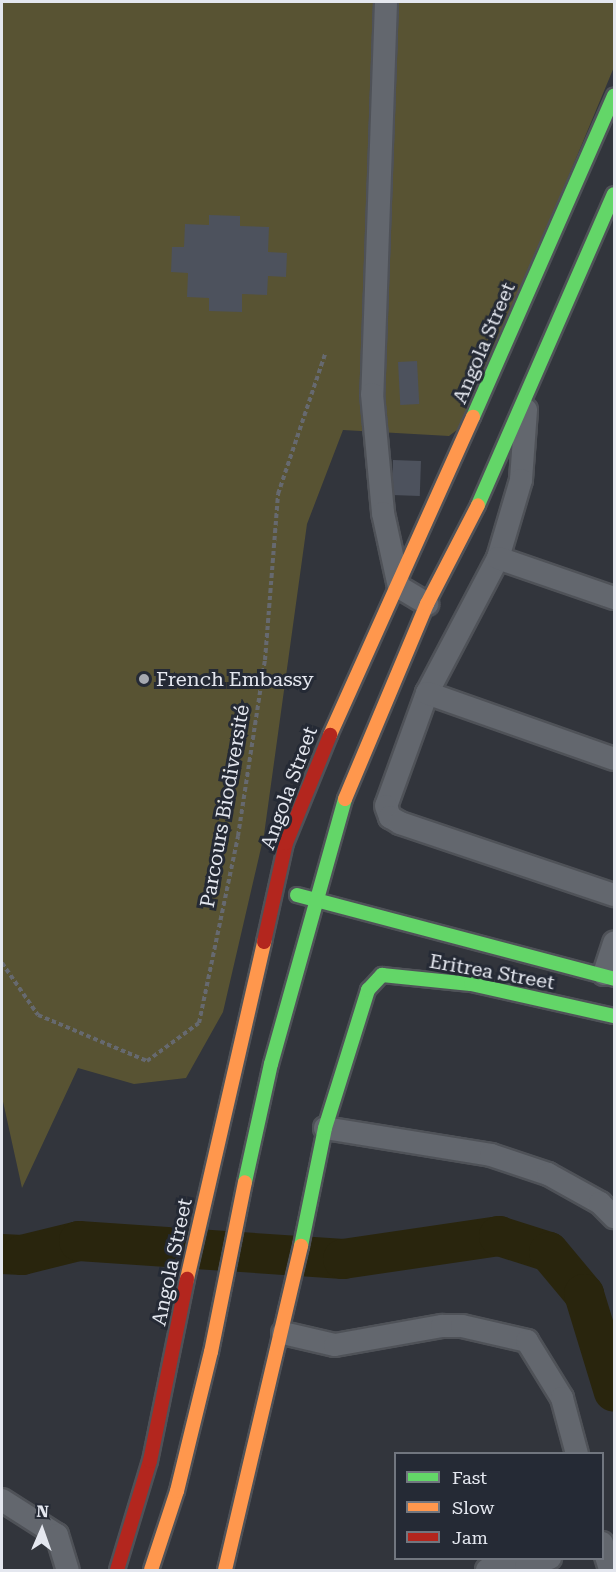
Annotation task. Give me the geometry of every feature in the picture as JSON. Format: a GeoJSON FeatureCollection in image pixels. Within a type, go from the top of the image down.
{"type":"FeatureCollection","features":[{"type":"Feature","properties":{"kind":"main road","name":"Angola Street"},"geometry":{"type":"LineString","coordinates":[[117,1570],[150,1461],[190,1264],[286,843],[350,684],[399,587],[612,105]]}},
{"type":"Feature","properties":{"kind":"main road"},"geometry":{"type":"LineString","coordinates":[[151,1570],[177,1491],[212,1352],[226,1268],[271,1064],[341,809],[427,604],[477,508],[615,194]]}},
{"type":"Feature","properties":{"kind":"main road"},"geometry":{"type":"LineString","coordinates":[[277,889],[609,976]]}},
{"type":"Feature","properties":{"kind":"main road","name":"Eritrea Street"},"geometry":{"type":"LineString","coordinates":[[325,1128],[368,990],[382,975],[471,984],[615,1016]]}},
{"type":"Feature","properties":{"kind":"main road"},"geometry":{"type":"LineString","coordinates":[[225,1570],[283,1333],[325,1128]]}},
{"type":"Feature","properties":{"kind":"street"},"geometry":{"type":"LineString","coordinates":[[386,2],[372,394],[383,513],[399,587],[427,604]]}},
{"type":"Feature","properties":{"kind":"street"},"geometry":{"type":"LineString","coordinates":[[527,394],[521,480],[498,558],[428,693],[389,795],[390,817],[615,895]]}},
{"type":"Feature","properties":{"kind":"street"},"geometry":{"type":"LineString","coordinates":[[498,558],[615,598]]}},
{"type":"Feature","properties":{"kind":"street"},"geometry":{"type":"LineString","coordinates":[[428,693],[615,759]]}},
{"type":"Feature","properties":{"kind":"street"},"geometry":{"type":"LineString","coordinates":[[609,976],[615,943]]}},
{"type":"Feature","properties":{"kind":"street"},"geometry":{"type":"LineString","coordinates":[[325,1128],[491,1155],[548,1174],[600,1203],[615,1217]]}},
{"type":"Feature","properties":{"kind":"street"},"geometry":{"type":"LineString","coordinates":[[283,1333],[335,1345],[462,1326],[527,1341],[562,1398],[576,1452]]}},
{"type":"Feature","properties":{"kind":"street"},"geometry":{"type":"LineString","coordinates":[[2,1500],[57,1535],[68,1570]]}},
{"type":"Feature","properties":{"kind":"street"},"geometry":{"type":"LineString","coordinates":[[604,1547],[610,1570]]}},
{"type":"Feature","properties":{"kind":"street"},"geometry":{"type":"LineString","coordinates":[[487,1570],[526,1567],[545,1560]]}},
{"type":"Feature","properties":{"kind":"path","name":"Parcours Biodiversité"},"geometry":{"type":"LineString","coordinates":[[2,963],[39,1015],[147,1061],[199,1023],[238,836],[263,672],[278,494],[325,354]]}},
{"type":"Feature","properties":{"kind":"shaded area","name":"French Embassy"},"geometry":{"type":"Polygon","coordinates":[[[2,2],[614,2],[614,67],[466,423],[449,436],[343,430],[307,524],[264,835],[223,1012],[186,1078],[134,1084],[78,1068],[22,1188],[2,1097],[2,2]]]}},
{"type":"Feature","properties":{"kind":"building"},"geometry":{"type":"Polygon","coordinates":[[[209,215],[240,216],[240,226],[269,227],[268,252],[287,253],[286,277],[268,276],[267,295],[242,294],[242,312],[209,311],[209,298],[187,297],[188,273],[171,272],[172,247],[184,247],[185,224],[209,225],[209,215]]]}},
{"type":"Feature","properties":{"kind":"building"},"geometry":{"type":"Polygon","coordinates":[[[417,361],[419,404],[400,405],[398,362],[417,361]]]}},
{"type":"Feature","properties":{"kind":"building"},"geometry":{"type":"Polygon","coordinates":[[[393,460],[421,461],[420,496],[392,495],[393,460]]]}},
{"type":"Feature","properties":{"kind":"waterway"},"geometry":{"type":"LineString","coordinates":[[2,1254],[22,1255],[79,1241],[343,1259],[499,1236],[549,1252],[584,1294],[614,1392]]}},
{"type":"Feature","properties":{"kind":"traffic: fast"},"geometry":{"type":"LineString","coordinates":[[473,417],[614,96]]}},
{"type":"Feature","properties":{"kind":"traffic: fast"},"geometry":{"type":"LineString","coordinates":[[478,505],[614,194]]}},
{"type":"Feature","properties":{"kind":"traffic: fast"},"geometry":{"type":"LineString","coordinates":[[245,1182],[271,1064],[345,799]]}},
{"type":"Feature","properties":{"kind":"traffic: fast"},"geometry":{"type":"LineString","coordinates":[[297,895],[614,979]]}},
{"type":"Feature","properties":{"kind":"traffic: fast"},"geometry":{"type":"LineString","coordinates":[[301,1246],[325,1128],[368,990],[382,975],[471,984],[614,1016]]}},
{"type":"Feature","properties":{"kind":"traffic: slow"},"geometry":{"type":"LineString","coordinates":[[330,735],[473,417]]}},
{"type":"Feature","properties":{"kind":"traffic: slow"},"geometry":{"type":"LineString","coordinates":[[345,799],[427,604],[478,505]]}},
{"type":"Feature","properties":{"kind":"traffic: slow"},"geometry":{"type":"LineString","coordinates":[[187,1279],[264,942]]}},
{"type":"Feature","properties":{"kind":"traffic: slow"},"geometry":{"type":"LineString","coordinates":[[151,1570],[177,1491],[211,1352],[245,1182]]}},
{"type":"Feature","properties":{"kind":"traffic: slow"},"geometry":{"type":"LineString","coordinates":[[225,1570],[301,1246]]}},
{"type":"Feature","properties":{"kind":"traffic: jam"},"geometry":{"type":"LineString","coordinates":[[264,942],[286,843],[330,735]]}},
{"type":"Feature","properties":{"kind":"traffic: jam"},"geometry":{"type":"LineString","coordinates":[[117,1570],[150,1461],[187,1279]]}},
{"type":"Feature","properties":{"kind":"place","name":"French Embassy"},"geometry":{"type":"Point","coordinates":[144,679]}}]}
